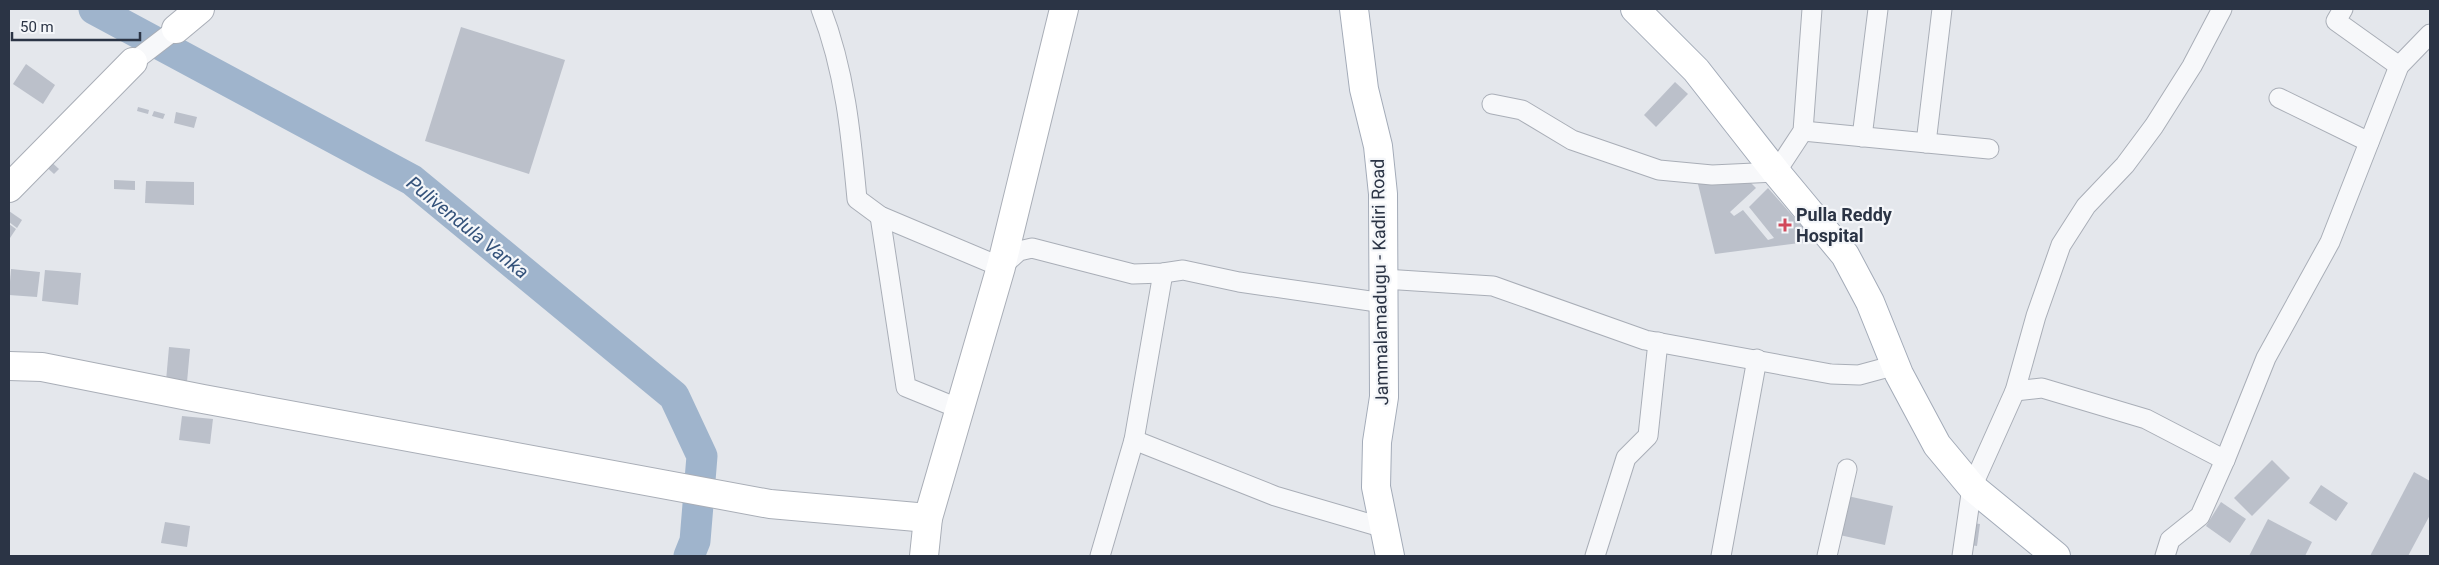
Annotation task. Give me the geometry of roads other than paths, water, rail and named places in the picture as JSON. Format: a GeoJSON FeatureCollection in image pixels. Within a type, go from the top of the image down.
{"type":"FeatureCollection","features":[{"type":"Feature","properties":{"kind":"main road"},"geometry":{"type":"LineString","coordinates":[[176,30],[200,9]]}},
{"type":"Feature","properties":{"kind":"main road"},"geometry":{"type":"LineString","coordinates":[[924,556],[928,518],[1001,267],[1064,9]]}},
{"type":"Feature","properties":{"kind":"main road","name":"Jammalamadugu - Kadiri Road"},"geometry":{"type":"LineString","coordinates":[[1354,9],[1364,89],[1378,146],[1383,194],[1384,396],[1377,442],[1376,487],[1390,556]]}},
{"type":"Feature","properties":{"kind":"main road"},"geometry":{"type":"LineString","coordinates":[[1635,9],[1696,70],[1776,172],[1845,255],[1870,302],[1896,366],[1937,445],[1972,487],[2056,556]]}},
{"type":"Feature","properties":{"kind":"main road"},"geometry":{"type":"LineString","coordinates":[[9,188],[133,62]]}},
{"type":"Feature","properties":{"kind":"main road"},"geometry":{"type":"LineString","coordinates":[[9,366],[42,367],[203,399],[770,504],[928,518]]}},
{"type":"Feature","properties":{"kind":"street"},"geometry":{"type":"LineString","coordinates":[[821,9],[839,64],[848,108],[857,199],[880,216],[1001,267],[1019,251],[1032,248],[1134,274],[1183,270],[1239,282],[1384,291],[1493,286],[1604,326],[1658,342],[1831,374],[1859,375],[1896,366]]}},
{"type":"Feature","properties":{"kind":"street"},"geometry":{"type":"LineString","coordinates":[[1492,104],[1522,110],[1572,140],[1659,170],[1712,175],[1776,172],[1802,131],[1812,9]]}},
{"type":"Feature","properties":{"kind":"street"},"geometry":{"type":"LineString","coordinates":[[1862,137],[1878,9]]}},
{"type":"Feature","properties":{"kind":"street"},"geometry":{"type":"LineString","coordinates":[[1926,143],[1942,9]]}},
{"type":"Feature","properties":{"kind":"street"},"geometry":{"type":"LineString","coordinates":[[1962,556],[1972,487],[2015,391],[2036,316],[2061,245],[2086,206],[2125,165],[2154,126],[2192,66],[2222,9]]}},
{"type":"Feature","properties":{"kind":"street"},"geometry":{"type":"LineString","coordinates":[[2343,9],[2336,21],[2399,66]]}},
{"type":"Feature","properties":{"kind":"street"},"geometry":{"type":"LineString","coordinates":[[133,62],[176,30]]}},
{"type":"Feature","properties":{"kind":"street"},"geometry":{"type":"LineString","coordinates":[[2165,556],[2170,540],[2200,516],[2226,460],[2266,358],[2330,242],[2399,66],[2430,34]]}},
{"type":"Feature","properties":{"kind":"street"},"geometry":{"type":"LineString","coordinates":[[2279,98],[2369,142]]}},
{"type":"Feature","properties":{"kind":"street"},"geometry":{"type":"LineString","coordinates":[[1802,131],[1989,149]]}},
{"type":"Feature","properties":{"kind":"street"},"geometry":{"type":"LineString","coordinates":[[880,216],[906,387],[960,409]]}},
{"type":"Feature","properties":{"kind":"street"},"geometry":{"type":"LineString","coordinates":[[1100,556],[1102,541],[1134,440],[1163,273]]}},
{"type":"Feature","properties":{"kind":"street"},"geometry":{"type":"LineString","coordinates":[[1595,556],[1626,458],[1648,436],[1658,342]]}},
{"type":"Feature","properties":{"kind":"street"},"geometry":{"type":"LineString","coordinates":[[1721,556],[1757,359]]}},
{"type":"Feature","properties":{"kind":"street"},"geometry":{"type":"LineString","coordinates":[[2015,391],[2042,388],[2146,420],[2226,460]]}},
{"type":"Feature","properties":{"kind":"street"},"geometry":{"type":"LineString","coordinates":[[1134,440],[1275,496],[1384,528]]}},
{"type":"Feature","properties":{"kind":"street"},"geometry":{"type":"LineString","coordinates":[[1827,556],[1847,469]]}},
{"type":"Feature","properties":{"kind":"waterway","name":"Pulivendula Vanka"},"geometry":{"type":"LineString","coordinates":[[94,9],[412,180],[674,396],[702,456],[695,541],[689,556]]}},
{"type":"Feature","properties":{"kind":"place","name":"Pulla Reddy Hospital"},"geometry":{"type":"Point","coordinates":[1785,225]}}]}
